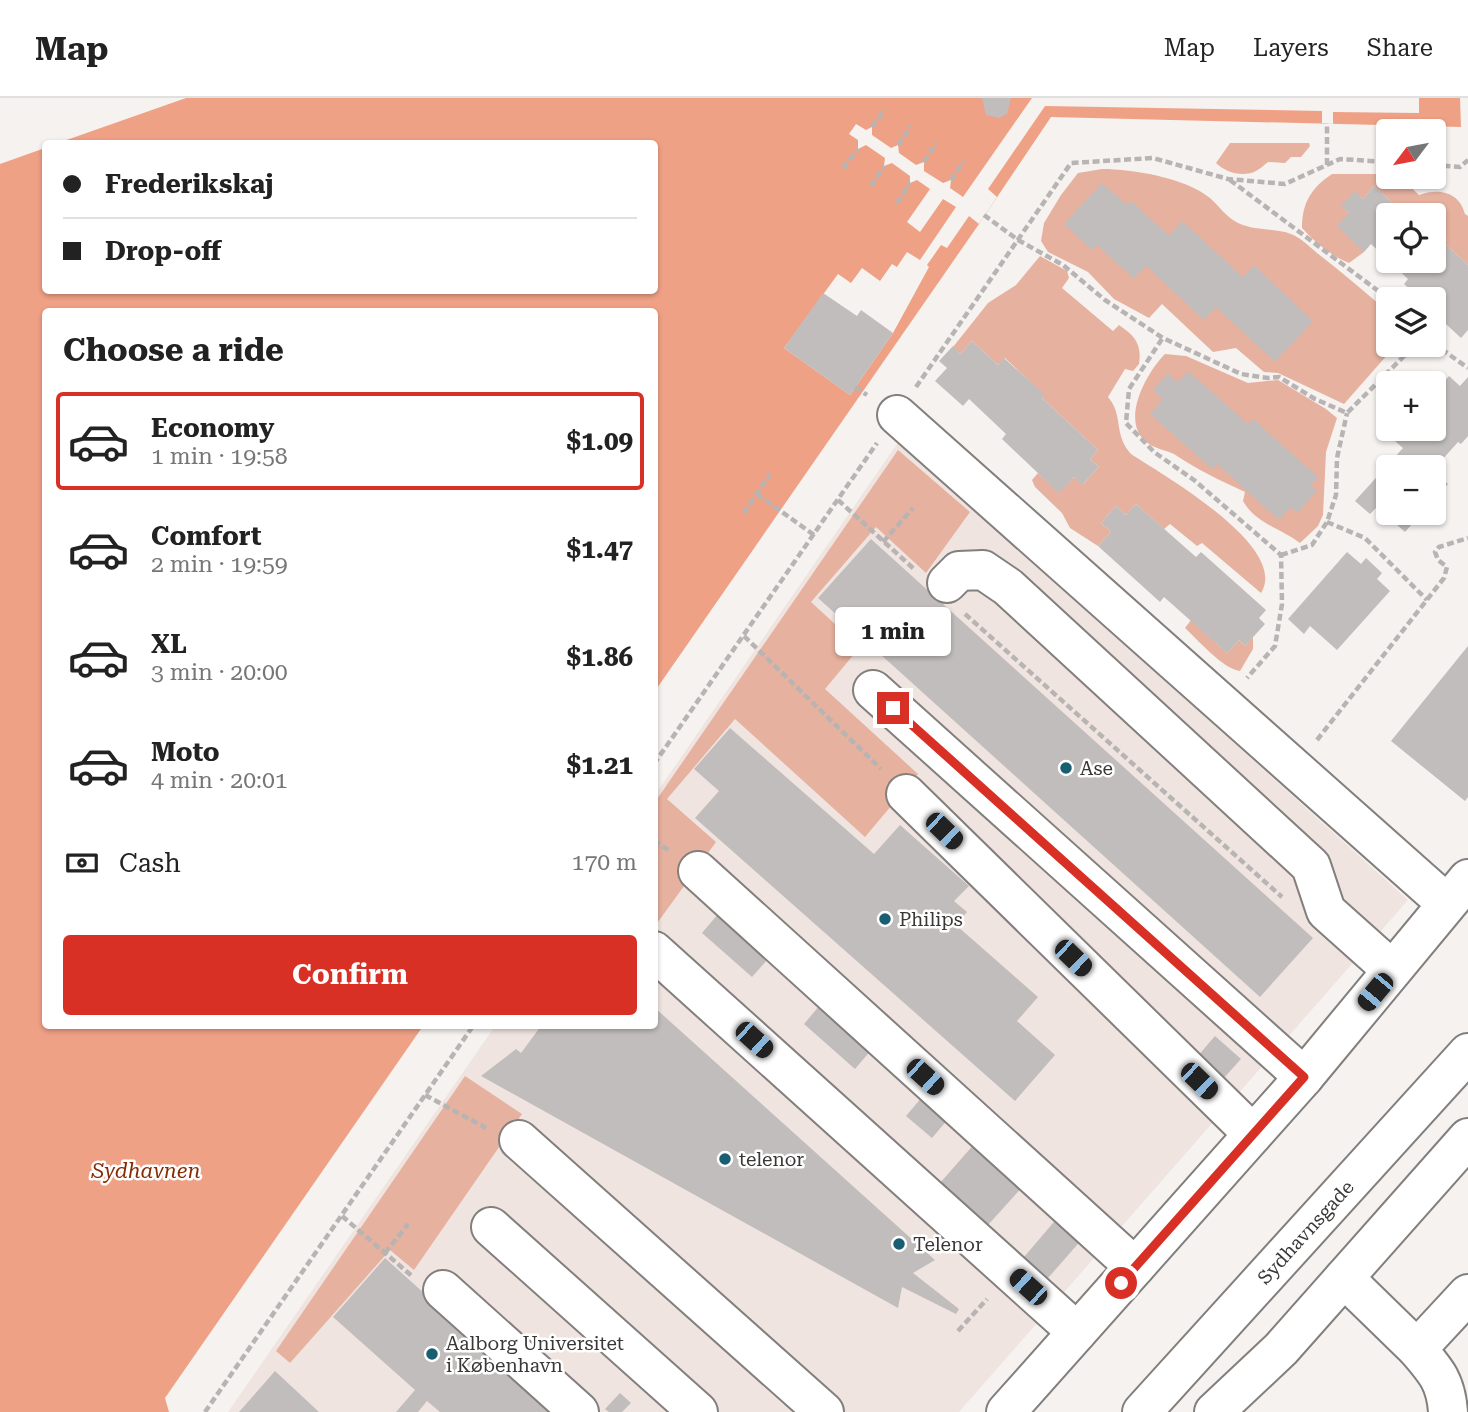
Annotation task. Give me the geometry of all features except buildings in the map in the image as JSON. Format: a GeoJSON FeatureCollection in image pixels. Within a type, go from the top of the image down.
{"type":"FeatureCollection","features":[{"type":"Feature","properties":{"kind":"street"},"geometry":{"type":"LineString","coordinates":[[897,415],[1295,768],[1457,891],[1304,1077],[1006,1412]]}},
{"type":"Feature","properties":{"kind":"street"},"geometry":{"type":"LineString","coordinates":[[939,586],[959,571],[984,570],[1008,587],[1311,866],[1326,911],[1392,970]]}},
{"type":"Feature","properties":{"kind":"street"},"geometry":{"type":"LineString","coordinates":[[873,690],[1304,1077]]}},
{"type":"Feature","properties":{"kind":"street"},"geometry":{"type":"LineString","coordinates":[[906,794],[1253,1134]]}},
{"type":"Feature","properties":{"kind":"street"},"geometry":{"type":"LineString","coordinates":[[698,871],[1135,1267]]}},
{"type":"Feature","properties":{"kind":"street"},"geometry":{"type":"LineString","coordinates":[[658,955],[1077,1332]]}},
{"type":"Feature","properties":{"kind":"street","name":"Sydhavnsgade"},"geometry":{"type":"LineString","coordinates":[[1142,1412],[1468,1053]]}},
{"type":"Feature","properties":{"kind":"street"},"geometry":{"type":"LineString","coordinates":[[1214,1412],[1281,1349],[1468,1138]]}},
{"type":"Feature","properties":{"kind":"street"},"geometry":{"type":"LineString","coordinates":[[519,1139],[824,1412]]}},
{"type":"Feature","properties":{"kind":"street"},"geometry":{"type":"LineString","coordinates":[[491,1227],[698,1412]]}},
{"type":"Feature","properties":{"kind":"street"},"geometry":{"type":"LineString","coordinates":[[1344,1278],[1448,1387]]}},
{"type":"Feature","properties":{"kind":"street"},"geometry":{"type":"LineString","coordinates":[[443,1290],[579,1412]]}},
{"type":"Feature","properties":{"kind":"street"},"geometry":{"type":"LineString","coordinates":[[1448,1387],[1468,1294]]}},
{"type":"Feature","properties":{"kind":"path"},"geometry":{"type":"LineString","coordinates":[[872,127],[885,109]]}},
{"type":"Feature","properties":{"kind":"path"},"geometry":{"type":"LineString","coordinates":[[1327,125],[1327,165]]}},
{"type":"Feature","properties":{"kind":"path"},"geometry":{"type":"LineString","coordinates":[[898,145],[911,126]]}},
{"type":"Feature","properties":{"kind":"path"},"geometry":{"type":"LineString","coordinates":[[924,162],[936,143]]}},
{"type":"Feature","properties":{"kind":"path"},"geometry":{"type":"LineString","coordinates":[[844,169],[858,149]]}},
{"type":"Feature","properties":{"kind":"path"},"geometry":{"type":"LineString","coordinates":[[658,758],[1071,163],[1153,158],[1228,179],[1285,184],[1340,159],[1376,161]]}},
{"type":"Feature","properties":{"kind":"path"},"geometry":{"type":"LineString","coordinates":[[1446,166],[1460,167],[1468,160]]}},
{"type":"Feature","properties":{"kind":"path"},"geometry":{"type":"LineString","coordinates":[[951,180],[964,161]]}},
{"type":"Feature","properties":{"kind":"path"},"geometry":{"type":"LineString","coordinates":[[871,186],[884,166]]}},
{"type":"Feature","properties":{"kind":"path"},"geometry":{"type":"LineString","coordinates":[[1228,179],[1376,289]]}},
{"type":"Feature","properties":{"kind":"path"},"geometry":{"type":"LineString","coordinates":[[897,203],[910,183]]}},
{"type":"Feature","properties":{"kind":"path"},"geometry":{"type":"LineString","coordinates":[[984,215],[1018,240],[1063,265],[1105,300],[1163,338],[1241,374],[1279,377],[1315,399],[1347,413]]}},
{"type":"Feature","properties":{"kind":"path"},"geometry":{"type":"LineString","coordinates":[[1163,338],[1129,389],[1126,423],[1154,452],[1194,480],[1281,555],[1282,604],[1275,646],[1224,705]]}},
{"type":"Feature","properties":{"kind":"path"},"geometry":{"type":"LineString","coordinates":[[1446,352],[1468,368]]}},
{"type":"Feature","properties":{"kind":"path"},"geometry":{"type":"LineString","coordinates":[[1281,555],[1312,544],[1327,523],[1336,495],[1337,458],[1347,413],[1403,357]]}},
{"type":"Feature","properties":{"kind":"path"},"geometry":{"type":"LineString","coordinates":[[744,513],[771,474]]}},
{"type":"Feature","properties":{"kind":"path"},"geometry":{"type":"LineString","coordinates":[[757,494],[814,535]]}},
{"type":"Feature","properties":{"kind":"path"},"geometry":{"type":"LineString","coordinates":[[838,500],[883,542],[939,586],[1287,901],[1326,911]]}},
{"type":"Feature","properties":{"kind":"path"},"geometry":{"type":"LineString","coordinates":[[883,542],[913,508]]}},
{"type":"Feature","properties":{"kind":"path"},"geometry":{"type":"LineString","coordinates":[[1327,523],[1365,538],[1427,600]]}},
{"type":"Feature","properties":{"kind":"path"},"geometry":{"type":"LineString","coordinates":[[1295,768],[1444,578],[1447,567],[1438,560],[1436,552],[1439,547],[1468,538]]}},
{"type":"Feature","properties":{"kind":"path"},"geometry":{"type":"LineString","coordinates":[[744,636],[906,794]]}},
{"type":"Feature","properties":{"kind":"path"},"geometry":{"type":"LineString","coordinates":[[205,1412],[471,1029]]}},
{"type":"Feature","properties":{"kind":"path"},"geometry":{"type":"LineString","coordinates":[[425,1095],[508,1140],[519,1139]]}},
{"type":"Feature","properties":{"kind":"path"},"geometry":{"type":"LineString","coordinates":[[342,1216],[420,1283],[443,1290]]}},
{"type":"Feature","properties":{"kind":"path"},"geometry":{"type":"LineString","coordinates":[[385,1253],[408,1224]]}},
{"type":"Feature","properties":{"kind":"path"},"geometry":{"type":"LineString","coordinates":[[958,1331],[1011,1272]]}},
{"type":"Feature","properties":{"kind":"shaded area"},"geometry":{"type":"Polygon","coordinates":[[[1230,143],[1309,143],[1310,146],[1301,157],[1291,157],[1285,163],[1268,162],[1256,171],[1239,174],[1216,163],[1230,143]]]}},
{"type":"Feature","properties":{"kind":"shaded area"},"geometry":{"type":"Polygon","coordinates":[[[1102,169],[1143,173],[1173,180],[1200,191],[1238,223],[1298,237],[1376,302],[1376,357],[1385,357],[1344,404],[1278,373],[1264,372],[1236,348],[1213,352],[1162,304],[1149,318],[1114,299],[1088,272],[1048,252],[1041,241],[1044,223],[1078,173],[1102,169]]]}},
{"type":"Feature","properties":{"kind":"shaded area"},"geometry":{"type":"Polygon","coordinates":[[[1332,174],[1376,174],[1376,188],[1374,186],[1363,199],[1355,192],[1342,206],[1349,213],[1364,252],[1349,263],[1330,253],[1302,228],[1306,204],[1318,185],[1332,174]]]}},
{"type":"Feature","properties":{"kind":"shaded area"},"geometry":{"type":"Polygon","coordinates":[[[1377,189],[1413,189],[1419,195],[1440,192],[1458,200],[1468,216],[1468,265],[1446,245],[1446,203],[1392,203],[1377,189]]]}},
{"type":"Feature","properties":{"kind":"shaded area"},"geometry":{"type":"Polygon","coordinates":[[[1040,256],[1067,271],[1069,278],[1062,288],[1113,331],[1119,325],[1136,341],[1139,364],[1133,371],[1125,369],[1108,397],[1116,411],[1122,439],[1131,454],[1194,495],[1241,534],[1257,555],[1265,575],[1261,593],[1202,543],[1197,546],[1170,524],[1164,529],[1136,504],[1126,515],[1116,506],[1101,523],[1111,532],[1098,546],[1070,528],[1062,513],[1035,487],[1032,480],[1038,473],[1059,492],[1074,477],[1083,484],[1099,467],[1090,459],[1098,450],[1042,398],[1044,395],[1005,358],[998,365],[972,341],[960,354],[953,347],[988,303],[1016,285],[1040,256]]]}},
{"type":"Feature","properties":{"kind":"shaded area"},"geometry":{"type":"Polygon","coordinates":[[[1165,354],[1186,356],[1248,383],[1278,380],[1337,418],[1326,452],[1323,515],[1318,526],[1300,543],[1248,509],[1243,501],[1245,492],[1174,454],[1152,446],[1140,435],[1135,412],[1138,399],[1150,373],[1165,354]]]}},
{"type":"Feature","properties":{"kind":"shaded area"},"geometry":{"type":"Polygon","coordinates":[[[899,441],[1408,900],[959,1412],[228,1412],[493,1029],[658,1029],[658,791],[899,441]]]}},
{"type":"Feature","properties":{"kind":"shaded area"},"geometry":{"type":"Polygon","coordinates":[[[898,450],[970,512],[926,573],[876,527],[811,602],[860,647],[825,689],[918,774],[865,837],[735,719],[667,799],[716,842],[658,922],[658,798],[898,450]]]}},
{"type":"Feature","properties":{"kind":"shaded area"},"geometry":{"type":"Polygon","coordinates":[[[1191,620],[1227,653],[1239,640],[1245,646],[1253,637],[1253,649],[1240,671],[1219,660],[1185,628],[1191,620]]]}},
{"type":"Feature","properties":{"kind":"shaded area"},"geometry":{"type":"Polygon","coordinates":[[[465,1076],[522,1114],[414,1270],[390,1250],[290,1363],[276,1351],[465,1076]]]}},
{"type":"Feature","properties":{"kind":"water","name":"Sydhavnen"},"geometry":{"type":"Polygon","coordinates":[[[186,98],[1460,98],[1461,127],[1446,127],[1446,119],[1376,119],[1376,125],[1051,117],[658,687],[658,308],[42,308],[42,1029],[421,1029],[165,1398],[169,1412],[0,1412],[0,164],[42,149],[42,294],[658,294],[658,140],[67,140],[186,98]]]}},
{"type":"Feature","properties":{"kind":"pier"},"geometry":{"type":"Polygon","coordinates":[[[1032,98],[1419,98],[1419,113],[1333,112],[1333,124],[1322,123],[1322,111],[1045,106],[988,189],[997,197],[979,224],[969,216],[947,248],[941,245],[927,265],[929,267],[893,333],[850,395],[784,348],[838,274],[851,283],[862,268],[880,281],[892,264],[897,267],[907,252],[920,260],[956,207],[943,199],[920,232],[907,222],[930,189],[917,180],[910,183],[910,176],[892,163],[884,166],[885,158],[866,145],[858,149],[858,140],[849,134],[856,124],[866,130],[872,127],[872,135],[891,148],[898,145],[899,153],[916,165],[924,162],[924,171],[943,183],[951,180],[950,188],[963,197],[1032,98]]]}},
{"type":"Feature","properties":{"kind":"place","name":"Ase"},"geometry":{"type":"Point","coordinates":[1066,768]}},
{"type":"Feature","properties":{"kind":"place","name":"Philips"},"geometry":{"type":"Point","coordinates":[885,919]}},
{"type":"Feature","properties":{"kind":"place","name":"telenor"},"geometry":{"type":"Point","coordinates":[725,1159]}},
{"type":"Feature","properties":{"kind":"place","name":"Telenor"},"geometry":{"type":"Point","coordinates":[899,1244]}},
{"type":"Feature","properties":{"kind":"place","name":"Aalborg Universitet i København"},"geometry":{"type":"Point","coordinates":[432,1354]}},
{"type":"Feature","properties":{"kind":"route"},"geometry":{"type":"LineString","coordinates":[[893,708],[1304,1077],[1121,1283]]}}]}
